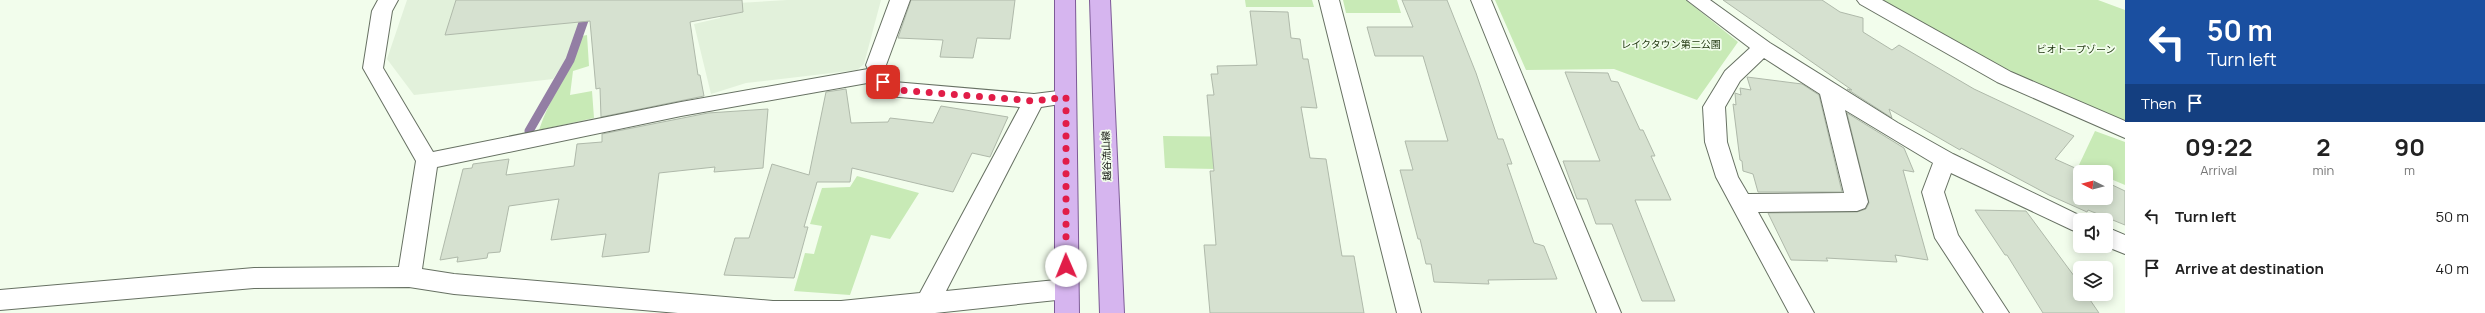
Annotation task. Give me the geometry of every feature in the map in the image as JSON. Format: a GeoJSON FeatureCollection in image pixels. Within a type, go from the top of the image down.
{"type":"FeatureCollection","features":[{"type":"Feature","properties":{"kind":"main road"},"geometry":{"type":"LineString","coordinates":[[1065,0],[1067,313]]}},
{"type":"Feature","properties":{"kind":"main road","name":"越谷流山線"},"geometry":{"type":"LineString","coordinates":[[1100,0],[1112,313]]}},
{"type":"Feature","properties":{"kind":"street"},"geometry":{"type":"LineString","coordinates":[[388,0],[382,10],[373,68],[427,161],[409,277]]}},
{"type":"Feature","properties":{"kind":"street"},"geometry":{"type":"LineString","coordinates":[[900,0],[876,65],[878,74],[887,89],[1034,101],[1066,97]]}},
{"type":"Feature","properties":{"kind":"street"},"geometry":{"type":"LineString","coordinates":[[1329,0],[1409,313]]}},
{"type":"Feature","properties":{"kind":"street"},"geometry":{"type":"LineString","coordinates":[[1481,0],[1609,313]]}},
{"type":"Feature","properties":{"kind":"street"},"geometry":{"type":"LineString","coordinates":[[1697,0],[1763,48],[1830,91],[1945,160],[2073,221]]}},
{"type":"Feature","properties":{"kind":"street"},"geometry":{"type":"LineString","coordinates":[[1867,0],[2004,77],[2125,130]]}},
{"type":"Feature","properties":{"kind":"street"},"geometry":{"type":"LineString","coordinates":[[1763,48],[1732,76],[1714,107],[1716,142],[1728,177],[1802,313]]}},
{"type":"Feature","properties":{"kind":"street"},"geometry":{"type":"LineString","coordinates":[[427,161],[681,109],[878,74]]}},
{"type":"Feature","properties":{"kind":"street"},"geometry":{"type":"LineString","coordinates":[[1742,203],[1857,202],[1830,91]]}},
{"type":"Feature","properties":{"kind":"street"},"geometry":{"type":"LineString","coordinates":[[925,308],[1034,101]]}},
{"type":"Feature","properties":{"kind":"street"},"geometry":{"type":"LineString","coordinates":[[1945,160],[1933,192],[1947,238],[1997,313]]}},
{"type":"Feature","properties":{"kind":"street"},"geometry":{"type":"LineString","coordinates":[[2113,239],[2125,245]]}},
{"type":"Feature","properties":{"kind":"street"},"geometry":{"type":"LineString","coordinates":[[0,300],[254,278],[409,277],[454,284],[614,295],[773,311],[841,311],[925,308],[1066,289]]}},
{"type":"Feature","properties":{"kind":"shaded area"},"geometry":{"type":"Polygon","coordinates":[[[407,0],[587,0],[567,58],[553,79],[414,95],[387,59],[407,0]]]}},
{"type":"Feature","properties":{"kind":"shaded area"},"geometry":{"type":"Polygon","coordinates":[[[787,0],[881,0],[864,64],[857,70],[746,83],[711,94],[694,24],[720,18],[721,4],[787,0]]]}},
{"type":"Feature","properties":{"kind":"green space"},"geometry":{"type":"Polygon","coordinates":[[[1245,0],[1312,0],[1314,7],[1246,7],[1245,0]]]}},
{"type":"Feature","properties":{"kind":"green space"},"geometry":{"type":"Polygon","coordinates":[[[1343,0],[1397,0],[1401,13],[1346,13],[1343,0]]]}},
{"type":"Feature","properties":{"kind":"green space","name":"レイクタウン第二公園"},"geometry":{"type":"Polygon","coordinates":[[[1495,0],[1686,0],[1738,42],[1697,100],[1614,69],[1526,70],[1495,0]]]}},
{"type":"Feature","properties":{"kind":"green space","name":"ビオトープゾーン"},"geometry":{"type":"Polygon","coordinates":[[[1883,0],[2098,0],[2125,10],[2125,123],[2026,79],[1967,50],[1883,0]]]}},
{"type":"Feature","properties":{"kind":"green space"},"geometry":{"type":"Polygon","coordinates":[[[587,35],[589,66],[573,71],[570,95],[592,91],[594,118],[539,130],[582,36],[587,35]]]}},
{"type":"Feature","properties":{"kind":"green space"},"geometry":{"type":"Polygon","coordinates":[[[2095,131],[2125,142],[2125,185],[2113,180],[2113,165],[2079,165],[2095,131]]]}},
{"type":"Feature","properties":{"kind":"green space"},"geometry":{"type":"Polygon","coordinates":[[[1163,136],[1263,137],[1267,170],[1165,168],[1163,136]]]}},
{"type":"Feature","properties":{"kind":"green space"},"geometry":{"type":"Polygon","coordinates":[[[857,176],[919,193],[890,239],[871,235],[850,295],[794,291],[805,253],[814,254],[822,226],[810,224],[822,188],[850,187],[857,176]]]}},
{"type":"Feature","properties":{"kind":"building"},"geometry":{"type":"Polygon","coordinates":[[[456,0],[742,0],[743,12],[690,22],[698,75],[700,75],[704,96],[601,117],[600,88],[596,89],[590,21],[445,35],[456,0]]]}},
{"type":"Feature","properties":{"kind":"building"},"geometry":{"type":"Polygon","coordinates":[[[911,0],[1015,0],[1010,39],[977,38],[973,58],[940,57],[943,40],[898,38],[911,0]]]}},
{"type":"Feature","properties":{"kind":"building"},"geometry":{"type":"Polygon","coordinates":[[[1402,0],[1447,0],[1476,73],[1498,139],[1503,139],[1512,164],[1507,164],[1534,243],[1544,246],[1557,279],[1488,280],[1489,284],[1434,282],[1431,264],[1426,264],[1420,239],[1418,239],[1400,170],[1413,170],[1405,141],[1448,141],[1423,56],[1375,56],[1367,27],[1413,27],[1402,0]]]}},
{"type":"Feature","properties":{"kind":"building"},"geometry":{"type":"Polygon","coordinates":[[[1723,0],[1822,0],[1840,12],[1863,18],[1863,32],[1892,50],[1899,45],[1974,89],[2074,136],[2055,159],[2073,167],[2073,205],[2113,205],[2113,185],[2125,191],[2125,225],[2113,220],[2113,213],[2095,213],[2088,210],[2087,212],[2049,195],[1961,148],[1960,150],[1889,109],[1892,118],[1847,89],[1852,90],[1723,0]]]}},
{"type":"Feature","properties":{"kind":"building"},"geometry":{"type":"Polygon","coordinates":[[[1250,11],[1288,12],[1291,38],[1300,39],[1303,59],[1308,59],[1317,108],[1301,107],[1310,158],[1326,159],[1342,256],[1354,256],[1364,313],[1210,313],[1204,245],[1216,245],[1210,171],[1214,171],[1207,95],[1214,95],[1211,74],[1218,74],[1217,66],[1257,65],[1250,11]]]}},
{"type":"Feature","properties":{"kind":"building"},"geometry":{"type":"Polygon","coordinates":[[[1565,72],[1608,73],[1611,81],[1618,82],[1640,130],[1643,130],[1655,156],[1651,156],[1671,200],[1635,200],[1675,301],[1642,301],[1612,224],[1596,224],[1587,199],[1577,199],[1563,161],[1600,161],[1565,72]]]}},
{"type":"Feature","properties":{"kind":"building"},"geometry":{"type":"Polygon","coordinates":[[[1747,77],[1802,84],[1819,95],[1842,192],[1758,192],[1753,174],[1743,171],[1742,161],[1740,160],[1733,104],[1736,105],[1735,93],[1741,95],[1740,88],[1751,90],[1747,77]]]}},
{"type":"Feature","properties":{"kind":"building"},"geometry":{"type":"Polygon","coordinates":[[[846,89],[851,123],[888,122],[890,118],[933,123],[941,106],[1008,117],[990,157],[972,153],[953,192],[852,168],[850,182],[817,182],[804,227],[808,227],[794,278],[724,275],[735,238],[749,238],[772,164],[809,175],[826,92],[846,89]]]}},
{"type":"Feature","properties":{"kind":"building"},"geometry":{"type":"Polygon","coordinates":[[[768,109],[763,168],[714,172],[715,167],[659,173],[649,252],[602,257],[606,234],[551,240],[559,199],[509,206],[500,252],[488,253],[487,258],[457,262],[458,257],[440,260],[463,169],[472,168],[473,164],[509,159],[506,175],[574,166],[577,144],[602,142],[602,134],[708,113],[768,109]]]}},
{"type":"Feature","properties":{"kind":"building"},"geometry":{"type":"Polygon","coordinates":[[[1847,113],[1904,148],[1914,172],[1903,170],[1928,260],[1895,255],[1897,262],[1826,258],[1828,261],[1791,260],[1768,213],[1857,212],[1866,209],[1869,203],[1847,113]]]}},
{"type":"Feature","properties":{"kind":"building"},"geometry":{"type":"Polygon","coordinates":[[[1975,210],[2026,211],[2073,275],[2073,301],[2091,301],[2099,313],[2043,313],[2007,255],[2005,255],[1975,210]]]}},
{"type":"Feature","properties":{"kind":"waterway"},"geometry":{"type":"LineString","coordinates":[[529,131],[570,60],[591,0]]}},
{"type":"Feature","properties":{"kind":"route"},"geometry":{"type":"LineString","coordinates":[[883,82],[887,89],[1034,101],[1066,97],[1066,266]]}}]}
